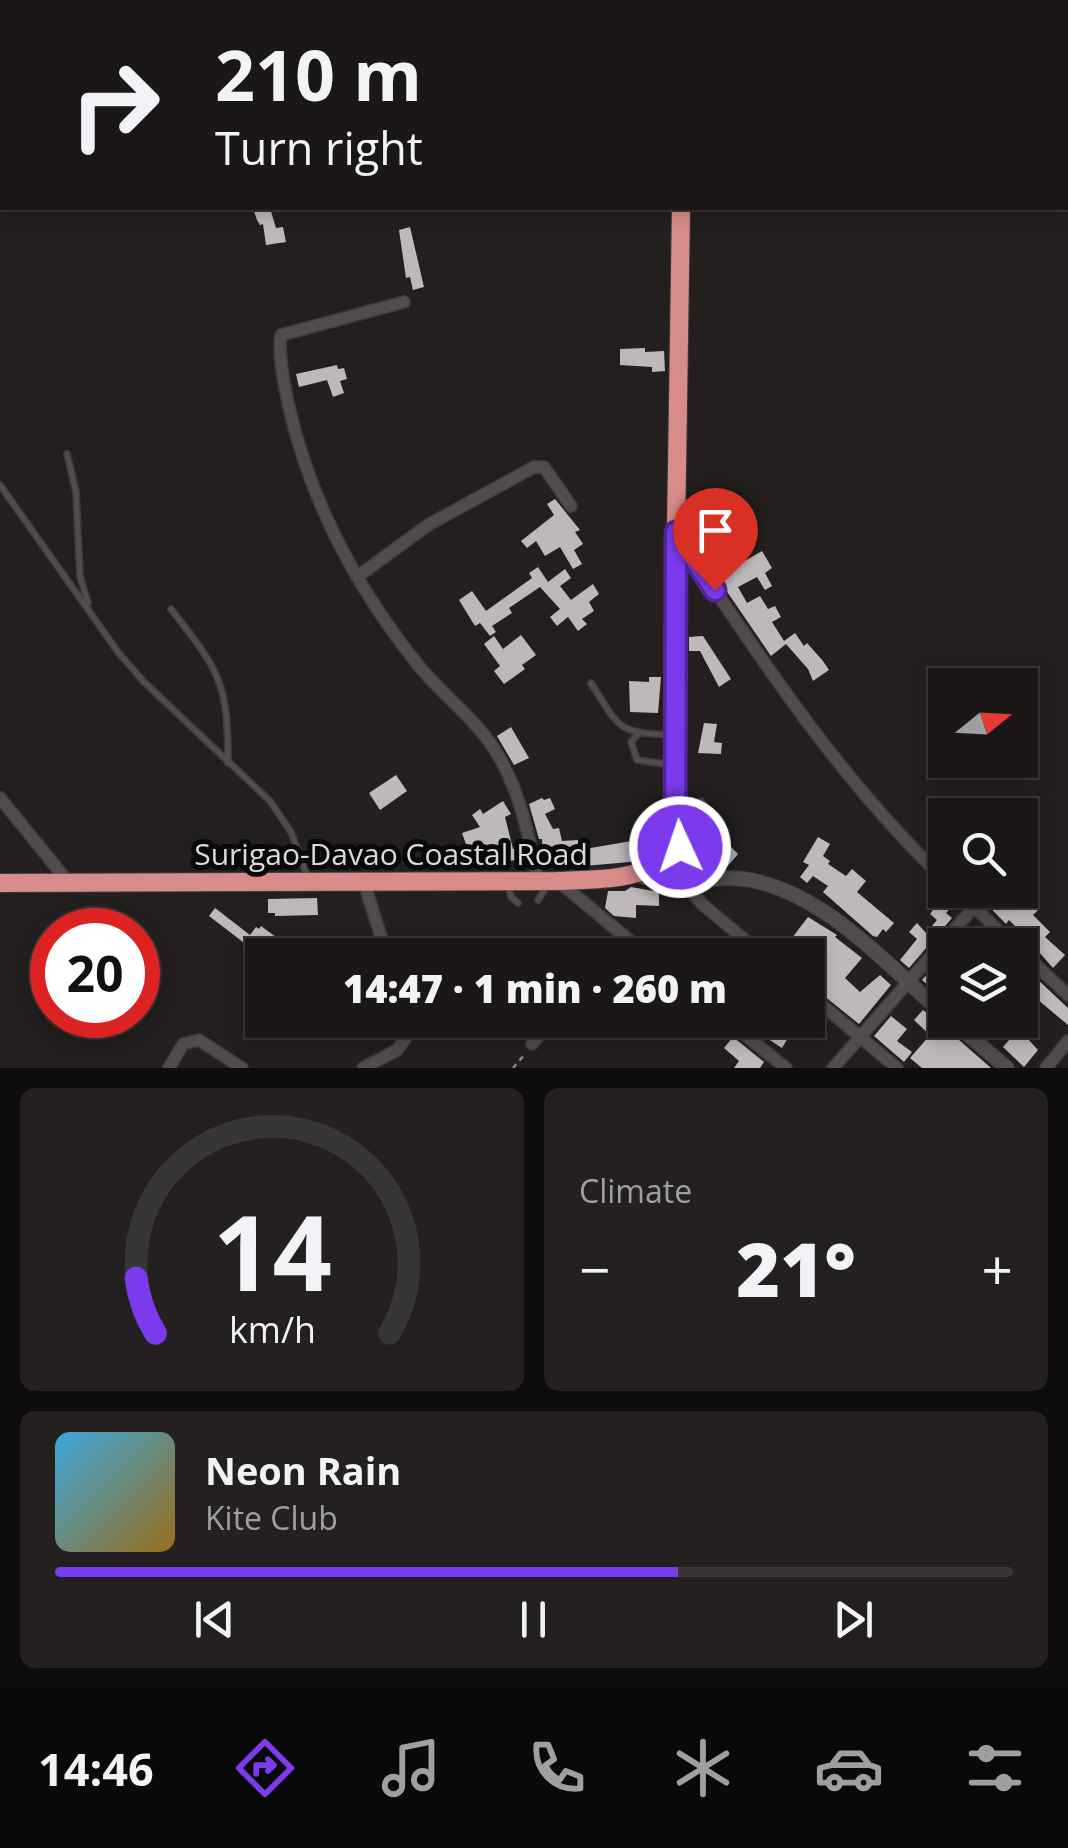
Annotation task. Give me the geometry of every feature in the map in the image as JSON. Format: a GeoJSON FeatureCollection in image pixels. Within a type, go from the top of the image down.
{"type":"FeatureCollection","features":[{"type":"Feature","properties":{"kind":"highway"},"geometry":{"type":"LineString","coordinates":[[636,873],[657,864],[669,852],[676,829],[681,210]]}},
{"type":"Feature","properties":{"kind":"highway","name":"Surigao-Davao Coastal Road"},"geometry":{"type":"LineString","coordinates":[[0,884],[548,880],[614,878],[636,873]]}},
{"type":"Feature","properties":{"kind":"street"},"geometry":{"type":"LineString","coordinates":[[404,302],[295,330],[280,338],[286,394],[300,447],[329,529],[358,577],[418,666],[481,730],[500,759],[548,880],[627,938]]}},
{"type":"Feature","properties":{"kind":"street"},"geometry":{"type":"LineString","coordinates":[[358,577],[428,525],[534,467],[544,467],[572,506]]}},
{"type":"Feature","properties":{"kind":"street"},"geometry":{"type":"LineString","coordinates":[[676,532],[852,782],[928,864]]}},
{"type":"Feature","properties":{"kind":"street"},"geometry":{"type":"LineString","coordinates":[[0,798],[68,884]]}},
{"type":"Feature","properties":{"kind":"street"},"geometry":{"type":"LineString","coordinates":[[636,873],[662,883],[734,877],[795,894],[827,914],[928,1000]]}},
{"type":"Feature","properties":{"kind":"street"},"geometry":{"type":"LineString","coordinates":[[363,880],[382,938]]}},
{"type":"Feature","properties":{"kind":"street"},"geometry":{"type":"LineString","coordinates":[[684,882],[702,904],[743,938]]}},
{"type":"Feature","properties":{"kind":"street"},"geometry":{"type":"LineString","coordinates":[[833,1068],[973,908]]}},
{"type":"Feature","properties":{"kind":"street"},"geometry":{"type":"LineString","coordinates":[[975,908],[996,928]]}},
{"type":"Feature","properties":{"kind":"street"},"geometry":{"type":"LineString","coordinates":[[1038,967],[1068,995]]}},
{"type":"Feature","properties":{"kind":"street"},"geometry":{"type":"LineString","coordinates":[[825,1008],[897,1068]]}},
{"type":"Feature","properties":{"kind":"street"},"geometry":{"type":"LineString","coordinates":[[363,1068],[396,1050],[405,1038]]}},
{"type":"Feature","properties":{"kind":"street"},"geometry":{"type":"LineString","coordinates":[[532,1044],[537,1038]]}},
{"type":"Feature","properties":{"kind":"street"},"geometry":{"type":"LineString","coordinates":[[749,1038],[786,1068]]}},
{"type":"Feature","properties":{"kind":"street"},"geometry":{"type":"LineString","coordinates":[[972,1038],[1006,1068]]}},
{"type":"Feature","properties":{"kind":"street"},"geometry":{"type":"LineString","coordinates":[[169,1068],[183,1044],[199,1040],[242,1068]]}},
{"type":"Feature","properties":{"kind":"street"},"geometry":{"type":"LineString","coordinates":[[1046,1068],[1068,1041]]}},
{"type":"Feature","properties":{"kind":"lane"},"geometry":{"type":"LineString","coordinates":[[67,454],[76,492],[80,576],[89,608]]}},
{"type":"Feature","properties":{"kind":"lane"},"geometry":{"type":"LineString","coordinates":[[0,485],[144,682],[281,816],[292,832],[308,880]]}},
{"type":"Feature","properties":{"kind":"lane"},"geometry":{"type":"LineString","coordinates":[[171,609],[222,684],[228,712],[228,763]]}},
{"type":"Feature","properties":{"kind":"lane"},"geometry":{"type":"LineString","coordinates":[[591,683],[619,727],[638,734],[676,736]]}},
{"type":"Feature","properties":{"kind":"lane"},"geometry":{"type":"LineString","coordinates":[[638,734],[630,742],[637,760],[677,766]]}},
{"type":"Feature","properties":{"kind":"lane"},"geometry":{"type":"LineString","coordinates":[[701,802],[714,821],[708,831],[698,836],[676,829],[701,802]]}},
{"type":"Feature","properties":{"kind":"lane"},"geometry":{"type":"LineString","coordinates":[[676,829],[684,882]]}},
{"type":"Feature","properties":{"kind":"lane"},"geometry":{"type":"LineString","coordinates":[[507,880],[511,897],[518,903]]}},
{"type":"Feature","properties":{"kind":"lane"},"geometry":{"type":"LineString","coordinates":[[538,900],[545,893],[548,880]]}},
{"type":"Feature","properties":{"kind":"path"},"geometry":{"type":"LineString","coordinates":[[514,1068],[532,1044]]}},
{"type":"Feature","properties":{"kind":"building"},"geometry":{"type":"Polygon","coordinates":[[[254,210],[271,210],[276,228],[283,227],[286,242],[266,245],[263,224],[254,210]]]}},
{"type":"Feature","properties":{"kind":"building"},"geometry":{"type":"Polygon","coordinates":[[[410,227],[424,287],[413,290],[410,277],[406,278],[399,230],[410,227]]]}},
{"type":"Feature","properties":{"kind":"building"},"geometry":{"type":"Polygon","coordinates":[[[645,348],[645,352],[664,351],[665,371],[620,365],[620,349],[645,348]]]}},
{"type":"Feature","properties":{"kind":"building"},"geometry":{"type":"Polygon","coordinates":[[[337,365],[338,369],[344,368],[347,379],[340,381],[344,393],[333,397],[327,380],[299,387],[296,374],[337,365]]]}},
{"type":"Feature","properties":{"kind":"building"},"geometry":{"type":"Polygon","coordinates":[[[555,499],[580,530],[575,532],[583,544],[574,550],[582,564],[573,569],[560,547],[545,556],[536,541],[527,548],[521,541],[554,515],[547,504],[555,499]]]}},
{"type":"Feature","properties":{"kind":"building"},"geometry":{"type":"Polygon","coordinates":[[[711,514],[734,543],[729,547],[731,550],[717,559],[700,529],[705,526],[701,520],[711,514]]]}},
{"type":"Feature","properties":{"kind":"building"},"geometry":{"type":"Polygon","coordinates":[[[762,551],[772,568],[765,573],[772,586],[765,590],[757,577],[738,587],[747,603],[760,596],[768,609],[775,606],[781,617],[772,622],[784,641],[795,633],[823,661],[829,670],[813,681],[808,669],[786,644],[771,656],[717,577],[762,551]]]}},
{"type":"Feature","properties":{"kind":"building"},"geometry":{"type":"Polygon","coordinates":[[[538,567],[548,582],[565,569],[571,578],[560,586],[571,600],[593,584],[599,594],[589,602],[594,611],[582,619],[587,624],[578,631],[568,617],[557,626],[550,617],[560,609],[540,587],[509,608],[512,613],[492,626],[496,632],[490,636],[480,623],[475,626],[459,600],[472,591],[486,611],[532,578],[529,573],[538,567]]]}},
{"type":"Feature","properties":{"kind":"building"},"geometry":{"type":"Polygon","coordinates":[[[521,635],[536,655],[504,684],[494,671],[500,666],[484,644],[494,636],[503,649],[521,635]]]}},
{"type":"Feature","properties":{"kind":"building"},"geometry":{"type":"Polygon","coordinates":[[[703,636],[731,679],[719,687],[700,651],[689,651],[689,637],[703,636]]]}},
{"type":"Feature","properties":{"kind":"building"},"geometry":{"type":"Polygon","coordinates":[[[649,677],[661,677],[658,713],[630,712],[629,681],[649,682],[649,677]]]}},
{"type":"Feature","properties":{"kind":"building"},"geometry":{"type":"Polygon","coordinates":[[[704,723],[717,724],[714,742],[722,743],[721,754],[698,753],[704,723]]]}},
{"type":"Feature","properties":{"kind":"building"},"geometry":{"type":"Polygon","coordinates":[[[511,727],[529,758],[514,765],[497,736],[511,727]]]}},
{"type":"Feature","properties":{"kind":"building"},"geometry":{"type":"Polygon","coordinates":[[[396,775],[407,791],[380,810],[369,793],[396,775]]]}},
{"type":"Feature","properties":{"kind":"building"},"geometry":{"type":"Polygon","coordinates":[[[550,798],[555,809],[545,814],[553,829],[559,828],[562,841],[578,840],[579,850],[643,839],[645,850],[630,862],[561,868],[558,854],[543,854],[542,839],[529,804],[550,798]]]}},
{"type":"Feature","properties":{"kind":"building"},"geometry":{"type":"Polygon","coordinates":[[[503,801],[511,814],[505,817],[513,849],[522,848],[524,859],[490,861],[489,855],[472,861],[462,833],[480,827],[472,815],[480,809],[483,814],[503,801]]]}},
{"type":"Feature","properties":{"kind":"building"},"geometry":{"type":"Polygon","coordinates":[[[716,832],[738,854],[726,868],[713,860],[709,865],[696,854],[716,832]]]}},
{"type":"Feature","properties":{"kind":"building"},"geometry":{"type":"Polygon","coordinates":[[[818,837],[830,844],[823,856],[830,861],[828,864],[846,876],[852,869],[866,881],[857,892],[894,923],[886,932],[883,929],[877,937],[873,936],[823,892],[828,886],[813,876],[807,883],[800,877],[809,865],[803,862],[818,837]]]}},
{"type":"Feature","properties":{"kind":"building"},"geometry":{"type":"Polygon","coordinates":[[[631,887],[659,892],[659,906],[636,905],[636,918],[614,916],[605,908],[608,891],[631,887]]]}},
{"type":"Feature","properties":{"kind":"building"},"geometry":{"type":"Polygon","coordinates":[[[317,898],[318,915],[268,913],[268,899],[317,898]]]}},
{"type":"Feature","properties":{"kind":"building"},"geometry":{"type":"Polygon","coordinates":[[[215,908],[250,935],[261,926],[277,938],[245,938],[245,944],[209,916],[215,908]]]}},
{"type":"Feature","properties":{"kind":"building"},"geometry":{"type":"Polygon","coordinates":[[[934,908],[951,908],[946,913],[952,918],[943,928],[930,928],[937,920],[930,914],[934,908]]]}},
{"type":"Feature","properties":{"kind":"building"},"geometry":{"type":"Polygon","coordinates":[[[990,908],[1036,908],[1033,915],[1050,932],[1045,937],[1065,955],[1053,968],[1038,951],[1038,928],[1017,928],[1009,920],[1006,924],[990,908]]]}},
{"type":"Feature","properties":{"kind":"building"},"geometry":{"type":"Polygon","coordinates":[[[808,917],[837,935],[862,958],[845,978],[860,992],[880,975],[891,985],[859,1024],[825,997],[825,938],[792,938],[808,917]]]}},
{"type":"Feature","properties":{"kind":"building"},"geometry":{"type":"Polygon","coordinates":[[[917,923],[926,933],[928,931],[928,946],[909,968],[900,960],[917,939],[909,932],[917,923]]]}},
{"type":"Feature","properties":{"kind":"building"},"geometry":{"type":"Polygon","coordinates":[[[1038,980],[1068,1008],[1068,1025],[1038,1000],[1038,980]]]}},
{"type":"Feature","properties":{"kind":"building"},"geometry":{"type":"Polygon","coordinates":[[[923,1010],[928,1014],[928,1033],[914,1020],[923,1010]]]}},
{"type":"Feature","properties":{"kind":"building"},"geometry":{"type":"Polygon","coordinates":[[[891,1016],[907,1029],[897,1041],[912,1052],[904,1062],[874,1036],[891,1016]]]}},
{"type":"Feature","properties":{"kind":"building"},"geometry":{"type":"Polygon","coordinates":[[[928,1037],[957,1038],[991,1068],[922,1068],[910,1058],[928,1037]]]}},
{"type":"Feature","properties":{"kind":"building"},"geometry":{"type":"Polygon","coordinates":[[[734,1038],[764,1062],[760,1068],[734,1068],[739,1061],[724,1048],[734,1038]]]}},
{"type":"Feature","properties":{"kind":"building"},"geometry":{"type":"Polygon","coordinates":[[[766,1038],[788,1038],[782,1048],[766,1038]]]}},
{"type":"Feature","properties":{"kind":"building"},"geometry":{"type":"Polygon","coordinates":[[[1027,1038],[1038,1050],[1024,1067],[1003,1047],[1010,1039],[1027,1038]]]}},
{"type":"Feature","properties":{"kind":"route"},"geometry":{"type":"LineString","coordinates":[[680,847],[675,838],[676,532],[715,590]]}}]}
